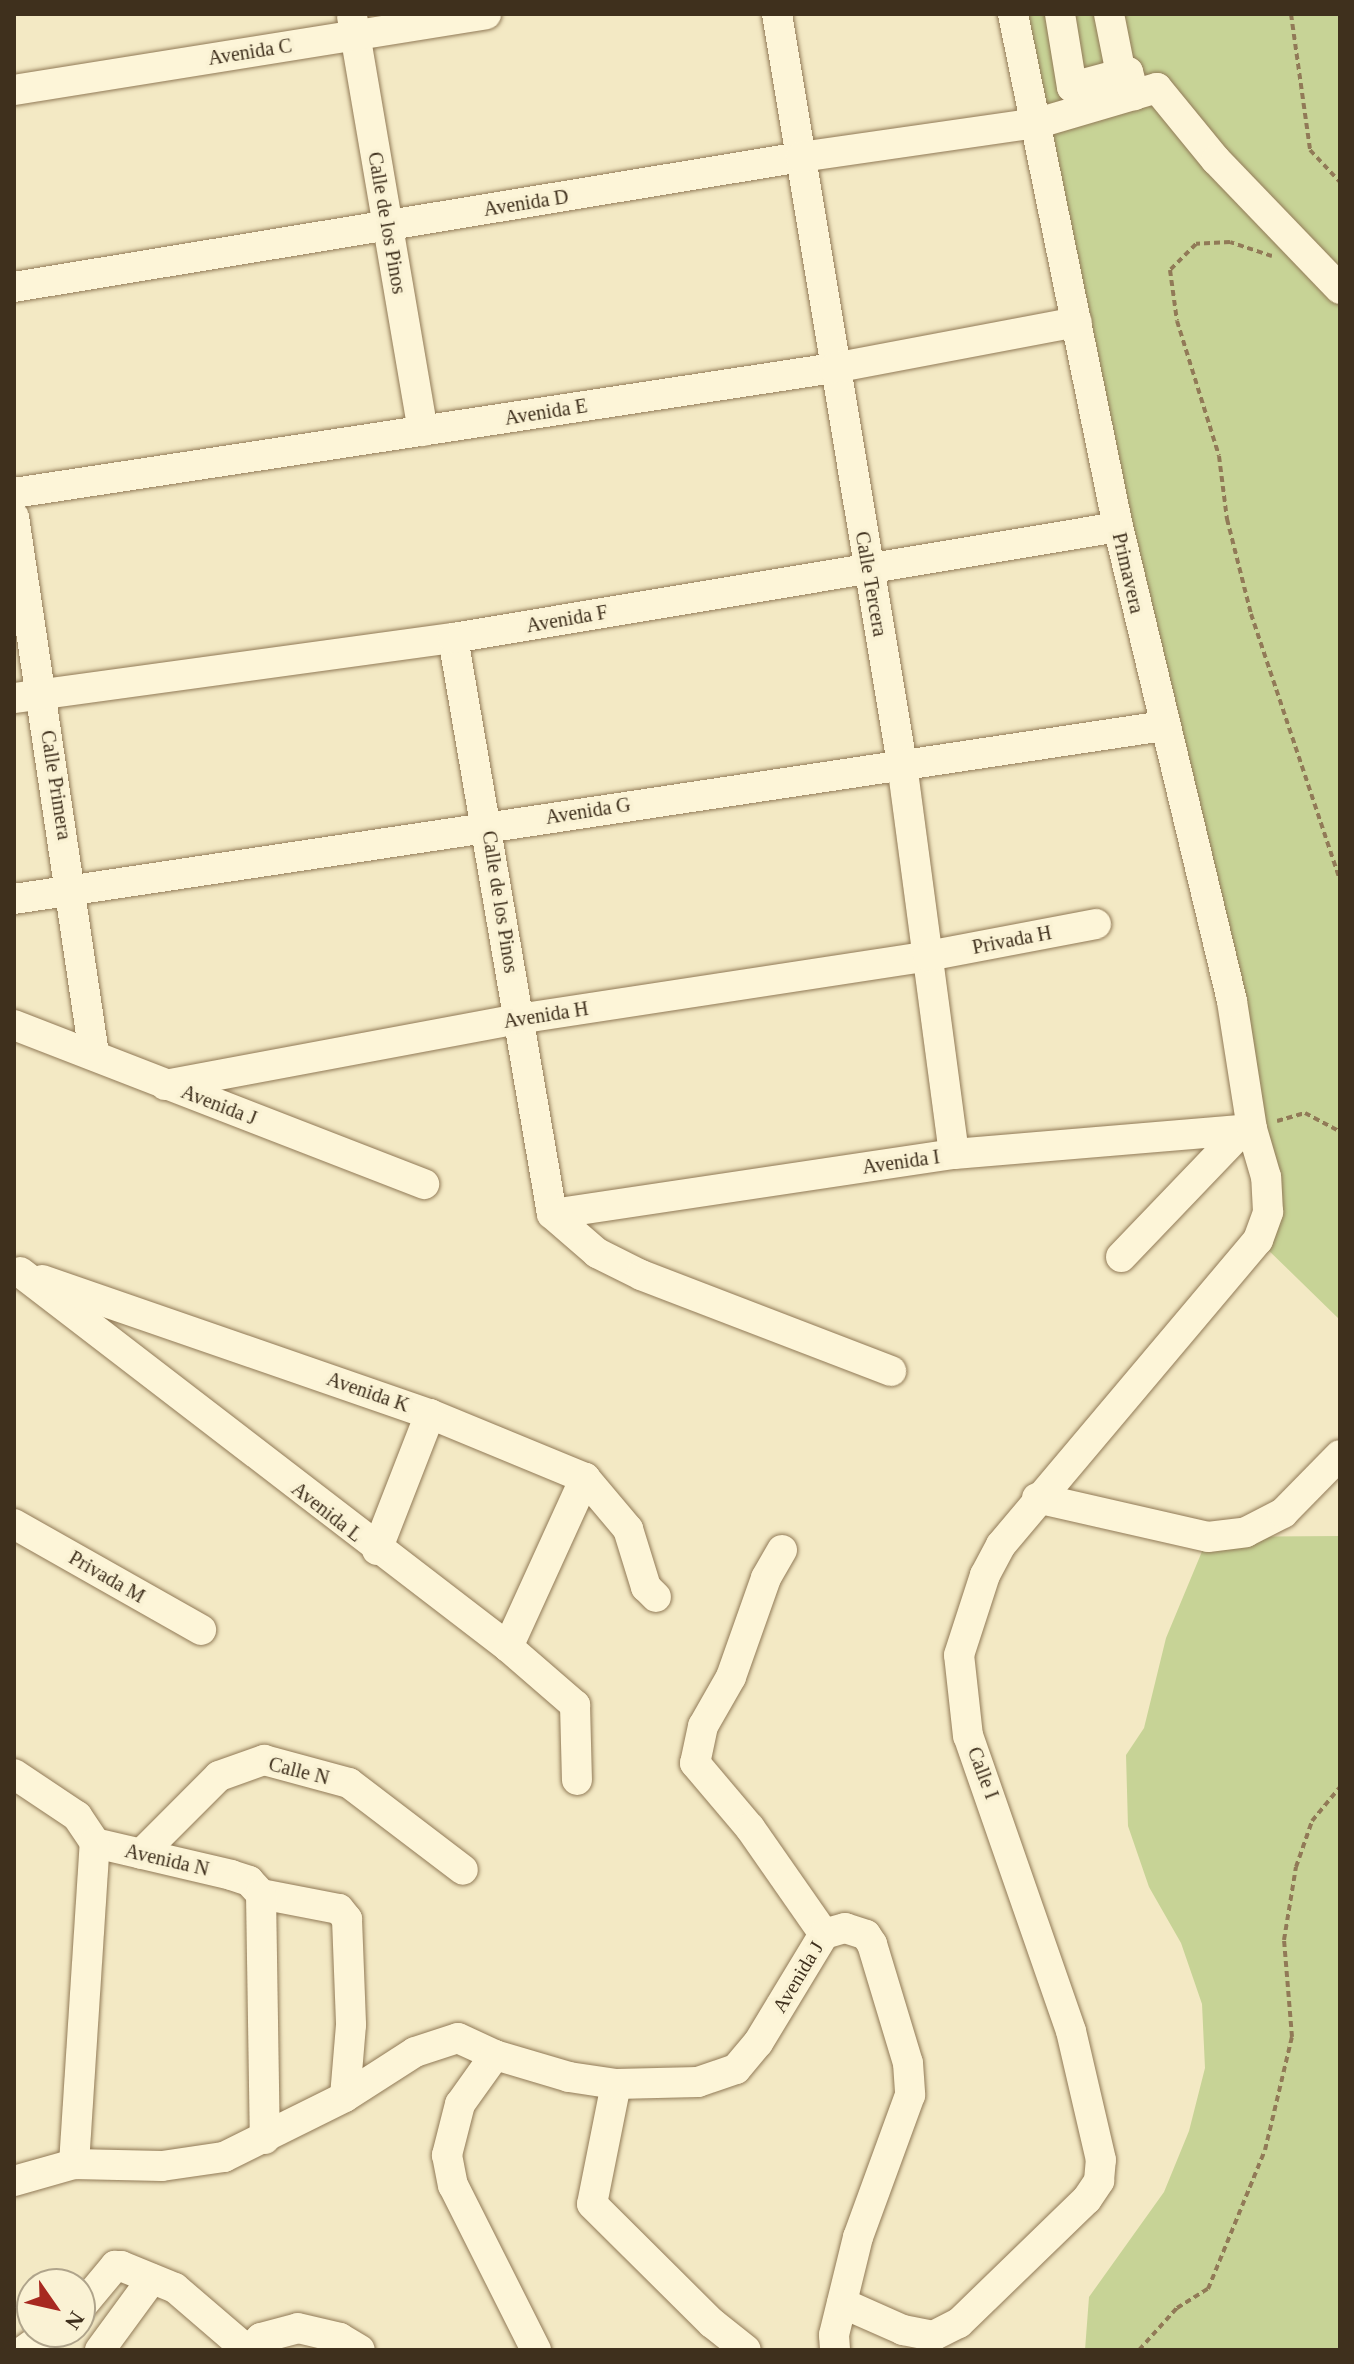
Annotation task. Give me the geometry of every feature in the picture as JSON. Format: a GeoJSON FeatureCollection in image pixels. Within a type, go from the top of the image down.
{"type":"FeatureCollection","features":[{"type":"Feature","properties":{"kind":"street","name":"Avenida C"},"geometry":{"type":"LineString","coordinates":[[14,90],[353,24],[486,14]]}},
{"type":"Feature","properties":{"kind":"street","name":"Calle Tercera"},"geometry":{"type":"LineString","coordinates":[[777,14],[902,764],[954,1154]]}},
{"type":"Feature","properties":{"kind":"street","name":"Primavera"},"geometry":{"type":"LineString","coordinates":[[1013,14],[1038,123],[1118,527],[1163,726],[1232,1001],[1248,1130]]}},
{"type":"Feature","properties":{"kind":"street"},"geometry":{"type":"LineString","coordinates":[[1060,14],[1072,87],[1128,84],[1157,88],[1314,267],[1340,289]]}},
{"type":"Feature","properties":{"kind":"street"},"geometry":{"type":"LineString","coordinates":[[1109,14],[1128,84]]}},
{"type":"Feature","properties":{"kind":"street","name":"Calle de los Pinos"},"geometry":{"type":"LineString","coordinates":[[353,24],[423,431]]}},
{"type":"Feature","properties":{"kind":"street","name":"Avenida D"},"geometry":{"type":"LineString","coordinates":[[14,287],[801,157],[1038,123],[1128,84]]}},
{"type":"Feature","properties":{"kind":"street","name":"Avenida E"},"geometry":{"type":"LineString","coordinates":[[14,493],[834,368],[1077,322]]}},
{"type":"Feature","properties":{"kind":"street","name":"Calle Primera"},"geometry":{"type":"LineString","coordinates":[[14,517],[28,696],[72,888],[94,1054]]}},
{"type":"Feature","properties":{"kind":"street","name":"Avenida F"},"geometry":{"type":"LineString","coordinates":[[28,696],[453,638],[1118,527]]}},
{"type":"Feature","properties":{"kind":"street","name":"Calle de los Pinos"},"geometry":{"type":"LineString","coordinates":[[453,638],[489,826],[552,1214]]}},
{"type":"Feature","properties":{"kind":"street","name":"Avenida G"},"geometry":{"type":"LineString","coordinates":[[14,899],[1163,726]]}},
{"type":"Feature","properties":{"kind":"street","name":"Privada H"},"geometry":{"type":"LineString","coordinates":[[928,956],[1096,924]]}},
{"type":"Feature","properties":{"kind":"street","name":"Avenida H"},"geometry":{"type":"LineString","coordinates":[[165,1085],[518,1019],[928,956]]}},
{"type":"Feature","properties":{"kind":"street","name":"Avenida J"},"geometry":{"type":"LineString","coordinates":[[14,1025],[424,1184]]}},
{"type":"Feature","properties":{"kind":"street"},"geometry":{"type":"LineString","coordinates":[[1121,1257],[1248,1130]]}},
{"type":"Feature","properties":{"kind":"street","name":"Avenida I"},"geometry":{"type":"LineString","coordinates":[[552,1214],[954,1154],[1248,1130]]}},
{"type":"Feature","properties":{"kind":"street","name":"Calle I"},"geometry":{"type":"LineString","coordinates":[[842,2303],[903,2330],[933,2336],[959,2323],[1087,2199],[1099,2181],[1101,2160],[1071,2031],[968,1736],[959,1655],[985,1575],[1037,1498],[1258,1240],[1268,1212],[1266,1177],[1248,1130]]}},
{"type":"Feature","properties":{"kind":"street"},"geometry":{"type":"LineString","coordinates":[[552,1214],[597,1253],[641,1275],[891,1371]]}},
{"type":"Feature","properties":{"kind":"street","name":"Avenida K"},"geometry":{"type":"LineString","coordinates":[[17,1270],[430,1414],[585,1478],[628,1529],[646,1587],[656,1597]]}},
{"type":"Feature","properties":{"kind":"street","name":"Avenida L"},"geometry":{"type":"LineString","coordinates":[[17,1270],[377,1550],[508,1647],[575,1705],[577,1780]]}},
{"type":"Feature","properties":{"kind":"street"},"geometry":{"type":"LineString","coordinates":[[377,1550],[430,1414]]}},
{"type":"Feature","properties":{"kind":"street"},"geometry":{"type":"LineString","coordinates":[[1037,1498],[1208,1537],[1246,1532],[1283,1513],[1340,1455]]}},
{"type":"Feature","properties":{"kind":"street"},"geometry":{"type":"LineString","coordinates":[[508,1647],[585,1478]]}},
{"type":"Feature","properties":{"kind":"street","name":"Privada M"},"geometry":{"type":"LineString","coordinates":[[14,1524],[201,1630]]}},
{"type":"Feature","properties":{"kind":"street"},"geometry":{"type":"LineString","coordinates":[[782,1550],[766,1578],[731,1677],[703,1726],[695,1763],[750,1828],[824,1934]]}},
{"type":"Feature","properties":{"kind":"street","name":"Calle N"},"geometry":{"type":"LineString","coordinates":[[141,1854],[219,1776],[264,1760],[349,1783],[463,1870]]}},
{"type":"Feature","properties":{"kind":"street"},"geometry":{"type":"LineString","coordinates":[[14,1774],[77,1816],[95,1843],[74,2164]]}},
{"type":"Feature","properties":{"kind":"street","name":"Avenida N"},"geometry":{"type":"LineString","coordinates":[[95,1843],[231,1875],[249,1881],[261,1894],[339,1909],[347,1919],[351,2025],[345,2097]]}},
{"type":"Feature","properties":{"kind":"street"},"geometry":{"type":"LineString","coordinates":[[261,1894],[265,2139]]}},
{"type":"Feature","properties":{"kind":"street","name":"Avenida J"},"geometry":{"type":"LineString","coordinates":[[345,2097],[415,2052],[458,2038],[495,2055],[616,2084],[698,2082],[736,2069],[758,2043],[824,1934],[845,1928],[866,1935],[872,1944],[908,2063],[910,2095],[875,2183],[842,2303],[835,2350]]}},
{"type":"Feature","properties":{"kind":"street"},"geometry":{"type":"LineString","coordinates":[[495,2055],[460,2104],[447,2155],[453,2185],[536,2350]]}},
{"type":"Feature","properties":{"kind":"street"},"geometry":{"type":"LineString","coordinates":[[616,2084],[592,2204],[712,2323],[746,2350]]}},
{"type":"Feature","properties":{"kind":"street"},"geometry":{"type":"LineString","coordinates":[[14,2181],[74,2164],[162,2166],[224,2157],[345,2097]]}},
{"type":"Feature","properties":{"kind":"street"},"geometry":{"type":"LineString","coordinates":[[96,2289],[115,2266],[152,2279],[187,2297],[248,2350],[261,2338],[298,2328],[340,2338],[360,2350]]}},
{"type":"Feature","properties":{"kind":"street"},"geometry":{"type":"LineString","coordinates":[[100,2350],[152,2279]]}},
{"type":"Feature","properties":{"kind":"path"},"geometry":{"type":"LineString","coordinates":[[1291,14],[1310,150],[1340,182]]}},
{"type":"Feature","properties":{"kind":"path"},"geometry":{"type":"LineString","coordinates":[[1314,267],[1230,242],[1196,244],[1170,270],[1177,321],[1219,456],[1227,519],[1251,614],[1340,880]]}},
{"type":"Feature","properties":{"kind":"path"},"geometry":{"type":"LineString","coordinates":[[1248,1130],[1305,1113],[1340,1132]]}},
{"type":"Feature","properties":{"kind":"path"},"geometry":{"type":"LineString","coordinates":[[1139,2350],[1177,2308],[1208,2289],[1265,2150],[1292,2037],[1284,1940],[1296,1867],[1312,1821],[1340,1787]]}},
{"type":"Feature","properties":{"kind":"green space"},"geometry":{"type":"Polygon","coordinates":[[[1017,14],[1340,14],[1340,1320],[1258,1240],[1268,1212],[1017,14]]]}},
{"type":"Feature","properties":{"kind":"green space"},"geometry":{"type":"Polygon","coordinates":[[[1340,1536],[1340,2350],[1085,2350],[1089,2297],[1164,2192],[1189,2131],[1205,2068],[1202,2004],[1181,1943],[1149,1887],[1128,1826],[1126,1755],[1144,1728],[1166,1638],[1208,1537],[1340,1536]]]}}]}
